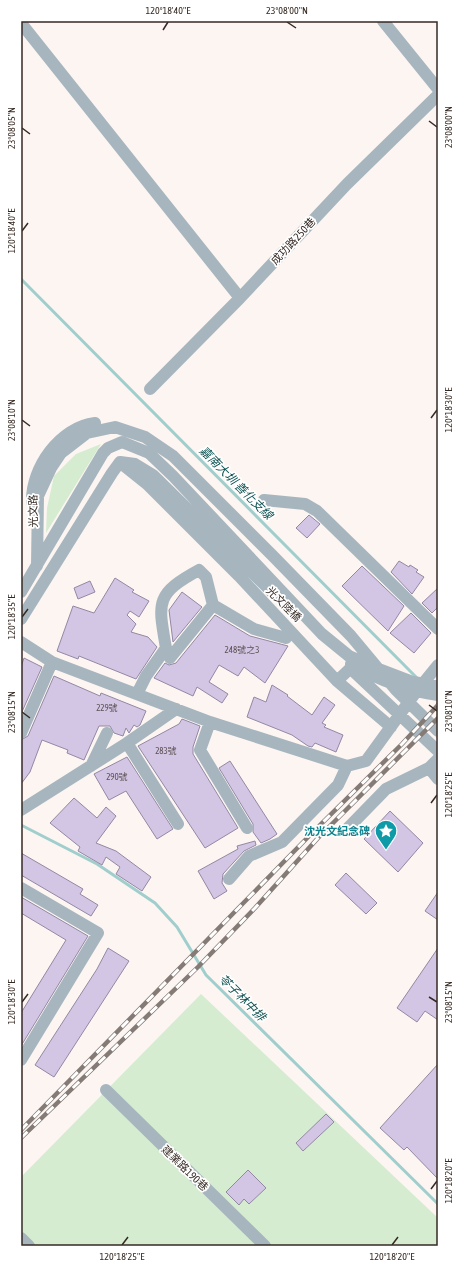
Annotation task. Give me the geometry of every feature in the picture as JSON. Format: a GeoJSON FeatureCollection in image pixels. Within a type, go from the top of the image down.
{"type":"FeatureCollection","features":[{"type":"Feature","properties":{"kind":"street"},"geometry":{"type":"LineString","coordinates":[[383,21],[438,89]]}},
{"type":"Feature","properties":{"kind":"street"},"geometry":{"type":"LineString","coordinates":[[21,23],[240,298]]}},
{"type":"Feature","properties":{"kind":"street","name":"成功路250巷"},"geometry":{"type":"LineString","coordinates":[[150,389],[240,298],[347,184],[438,95]]}},
{"type":"Feature","properties":{"kind":"street","name":"光文路"},"geometry":{"type":"LineString","coordinates":[[37,551],[26,493],[46,454],[71,432],[89,424],[115,424],[130,426],[170,448],[341,618],[366,645],[368,652],[337,681]]}},
{"type":"Feature","properties":{"kind":"street"},"geometry":{"type":"LineString","coordinates":[[115,424],[149,454]]}},
{"type":"Feature","properties":{"kind":"street"},"geometry":{"type":"LineString","coordinates":[[37,566],[38,496],[51,468],[61,452],[87,433],[115,427],[145,437],[173,456],[272,555],[351,636],[396,690],[438,731]]}},
{"type":"Feature","properties":{"kind":"street"},"geometry":{"type":"LineString","coordinates":[[21,592],[102,453],[108,448],[122,442],[149,454]]}},
{"type":"Feature","properties":{"kind":"street","name":"光文陸橋"},"geometry":{"type":"LineString","coordinates":[[149,454],[173,476],[322,634],[349,656],[414,682],[438,686]]}},
{"type":"Feature","properties":{"kind":"street"},"geometry":{"type":"LineString","coordinates":[[21,619],[120,462],[147,484],[239,576],[337,681],[391,727]]}},
{"type":"Feature","properties":{"kind":"street","name":"光文陸橋"},"geometry":{"type":"LineString","coordinates":[[120,462],[135,464],[153,475],[331,650],[345,661],[369,674],[422,693],[438,695]]}},
{"type":"Feature","properties":{"kind":"street"},"geometry":{"type":"LineString","coordinates":[[264,500],[305,504],[317,511],[438,629]]}},
{"type":"Feature","properties":{"kind":"street"},"geometry":{"type":"LineString","coordinates":[[213,605],[170,658],[166,648],[160,615],[165,594],[180,580],[199,570],[206,577],[213,605],[254,629],[286,638]]}},
{"type":"Feature","properties":{"kind":"street"},"geometry":{"type":"LineString","coordinates":[[21,642],[52,662],[210,722],[347,766],[366,760],[435,668]]}},
{"type":"Feature","properties":{"kind":"street"},"geometry":{"type":"LineString","coordinates":[[138,694],[146,676],[166,648]]}},
{"type":"Feature","properties":{"kind":"street"},"geometry":{"type":"LineString","coordinates":[[331,650],[438,751]]}},
{"type":"Feature","properties":{"kind":"street"},"geometry":{"type":"LineString","coordinates":[[21,733],[52,662]]}},
{"type":"Feature","properties":{"kind":"street"},"geometry":{"type":"LineString","coordinates":[[21,810],[127,743],[176,709]]}},
{"type":"Feature","properties":{"kind":"street"},"geometry":{"type":"LineString","coordinates":[[210,722],[200,750],[247,828]]}},
{"type":"Feature","properties":{"kind":"street"},"geometry":{"type":"LineString","coordinates":[[90,767],[107,733]]}},
{"type":"Feature","properties":{"kind":"street"},"geometry":{"type":"LineString","coordinates":[[127,743],[178,824]]}},
{"type":"Feature","properties":{"kind":"street"},"geometry":{"type":"LineString","coordinates":[[229,878],[249,856],[282,842],[338,785],[347,766]]}},
{"type":"Feature","properties":{"kind":"street"},"geometry":{"type":"LineString","coordinates":[[348,828],[386,790],[435,767],[438,779]]}},
{"type":"Feature","properties":{"kind":"street"},"geometry":{"type":"LineString","coordinates":[[21,888],[98,933],[21,1060]]}},
{"type":"Feature","properties":{"kind":"street","name":"建業路190巷"},"geometry":{"type":"LineString","coordinates":[[106,1090],[265,1246]]}},
{"type":"Feature","properties":{"kind":"street"},"geometry":{"type":"LineString","coordinates":[[21,1238],[29,1246]]}},
{"type":"Feature","properties":{"kind":"green space"},"geometry":{"type":"Polygon","coordinates":[[[101,444],[46,533],[47,508],[54,476],[76,454],[101,444]]]}},
{"type":"Feature","properties":{"kind":"green space"},"geometry":{"type":"Polygon","coordinates":[[[201,994],[438,1218],[438,1246],[21,1246],[21,1177],[201,994]]]}},
{"type":"Feature","properties":{"kind":"building"},"geometry":{"type":"Polygon","coordinates":[[[309,515],[320,524],[307,538],[296,528],[309,515]]]}},
{"type":"Feature","properties":{"kind":"building"},"geometry":{"type":"Polygon","coordinates":[[[399,561],[418,570],[416,572],[424,577],[412,594],[391,572],[399,561]]]}},
{"type":"Feature","properties":{"kind":"building"},"geometry":{"type":"Polygon","coordinates":[[[362,566],[404,606],[388,631],[342,586],[362,566]]]}},
{"type":"Feature","properties":{"kind":"building"},"geometry":{"type":"Polygon","coordinates":[[[115,578],[134,590],[132,592],[149,601],[139,617],[130,611],[127,615],[136,624],[131,632],[148,637],[157,647],[136,679],[79,656],[78,659],[57,651],[73,606],[94,613],[115,578]]]}},
{"type":"Feature","properties":{"kind":"building"},"geometry":{"type":"Polygon","coordinates":[[[90,581],[95,592],[78,599],[74,588],[90,581]]]}},
{"type":"Feature","properties":{"kind":"building"},"geometry":{"type":"Polygon","coordinates":[[[438,588],[438,607],[432,613],[422,603],[438,588]]]}},
{"type":"Feature","properties":{"kind":"building"},"geometry":{"type":"Polygon","coordinates":[[[182,592],[202,607],[173,642],[169,610],[182,592]]]}},
{"type":"Feature","properties":{"kind":"building"},"geometry":{"type":"Polygon","coordinates":[[[411,613],[431,633],[414,653],[390,633],[411,613]]]}},
{"type":"Feature","properties":{"kind":"building"},"geometry":{"type":"Polygon","coordinates":[[[215,615],[250,636],[288,646],[265,683],[244,667],[238,676],[219,665],[209,682],[228,694],[222,703],[197,687],[193,696],[154,678],[165,663],[169,665],[176,663],[215,615]]]}},
{"type":"Feature","properties":{"kind":"building"},"geometry":{"type":"Polygon","coordinates":[[[24,658],[42,667],[21,714],[21,667],[24,658]]]}},
{"type":"Feature","properties":{"kind":"building"},"geometry":{"type":"Polygon","coordinates":[[[54,676],[100,696],[101,693],[146,711],[140,725],[137,727],[134,725],[129,733],[126,728],[123,736],[114,733],[110,726],[99,726],[84,760],[67,753],[68,750],[42,740],[30,772],[21,784],[21,740],[28,736],[54,676]]]}},
{"type":"Feature","properties":{"kind":"building"},"geometry":{"type":"Polygon","coordinates":[[[272,685],[288,695],[287,696],[312,715],[324,697],[335,705],[322,723],[326,725],[324,727],[343,735],[336,752],[315,743],[312,747],[308,746],[292,735],[247,717],[254,697],[266,702],[272,685]]]}},
{"type":"Feature","properties":{"kind":"building"},"geometry":{"type":"Polygon","coordinates":[[[182,719],[200,726],[193,747],[193,754],[238,828],[205,848],[138,746],[179,724],[182,719]]]}},
{"type":"Feature","properties":{"kind":"building"},"geometry":{"type":"Polygon","coordinates":[[[127,757],[173,829],[157,839],[126,791],[109,800],[94,774],[127,757]]]}},
{"type":"Feature","properties":{"kind":"building"},"geometry":{"type":"Polygon","coordinates":[[[230,761],[277,834],[261,843],[253,832],[253,824],[219,768],[230,761]]]}},
{"type":"Feature","properties":{"kind":"building"},"geometry":{"type":"Polygon","coordinates":[[[74,798],[97,818],[106,807],[116,816],[96,843],[116,851],[151,877],[142,891],[116,874],[120,867],[106,857],[102,865],[78,851],[80,847],[50,823],[74,798]]]}},
{"type":"Feature","properties":{"kind":"building"},"geometry":{"type":"Polygon","coordinates":[[[390,811],[423,843],[398,872],[364,839],[390,811]]]}},
{"type":"Feature","properties":{"kind":"building"},"geometry":{"type":"Polygon","coordinates":[[[255,841],[256,845],[244,851],[223,874],[222,883],[227,891],[214,899],[198,871],[238,849],[237,846],[255,841]]]}},
{"type":"Feature","properties":{"kind":"building"},"geometry":{"type":"Polygon","coordinates":[[[21,853],[83,889],[80,894],[98,905],[91,916],[21,875],[21,853]]]}},
{"type":"Feature","properties":{"kind":"building"},"geometry":{"type":"Polygon","coordinates":[[[346,873],[377,903],[366,914],[335,885],[346,873]]]}},
{"type":"Feature","properties":{"kind":"building"},"geometry":{"type":"Polygon","coordinates":[[[438,892],[438,920],[425,911],[438,892]]]}},
{"type":"Feature","properties":{"kind":"building"},"geometry":{"type":"Polygon","coordinates":[[[21,897],[88,936],[21,1046],[21,1013],[66,940],[21,913],[21,897]]]}},
{"type":"Feature","properties":{"kind":"building"},"geometry":{"type":"Polygon","coordinates":[[[108,948],[129,961],[54,1077],[35,1065],[97,969],[108,948]]]}},
{"type":"Feature","properties":{"kind":"building"},"geometry":{"type":"Polygon","coordinates":[[[438,948],[438,1020],[425,1011],[417,1022],[397,1008],[438,948]]]}},
{"type":"Feature","properties":{"kind":"building"},"geometry":{"type":"Polygon","coordinates":[[[438,1064],[438,1179],[407,1147],[404,1150],[380,1128],[438,1064]]]}},
{"type":"Feature","properties":{"kind":"building"},"geometry":{"type":"Polygon","coordinates":[[[326,1114],[334,1122],[303,1151],[296,1143],[326,1114]]]}},
{"type":"Feature","properties":{"kind":"building"},"geometry":{"type":"Polygon","coordinates":[[[248,1170],[266,1188],[249,1204],[244,1199],[239,1205],[226,1192],[248,1170]]]}},
{"type":"Feature","properties":{"kind":"waterway","name":"嘉南大圳 善化支線"},"geometry":{"type":"LineString","coordinates":[[21,279],[417,678]]}},
{"type":"Feature","properties":{"kind":"waterway","name":"苓子林中排"},"geometry":{"type":"LineString","coordinates":[[21,825],[97,864],[155,903],[177,927],[206,975],[438,1204]]}},
{"type":"Feature","properties":{"kind":"railway"},"geometry":{"type":"LineString","coordinates":[[21,1130],[312,833],[402,744],[438,705]]}},
{"type":"Feature","properties":{"kind":"railway"},"geometry":{"type":"LineString","coordinates":[[21,1138],[198,967],[255,908],[318,838],[438,718]]}},
{"type":"Feature","properties":{"kind":"place","name":"沈光文紀念碑"},"geometry":{"type":"Point","coordinates":[386,850]}}]}
